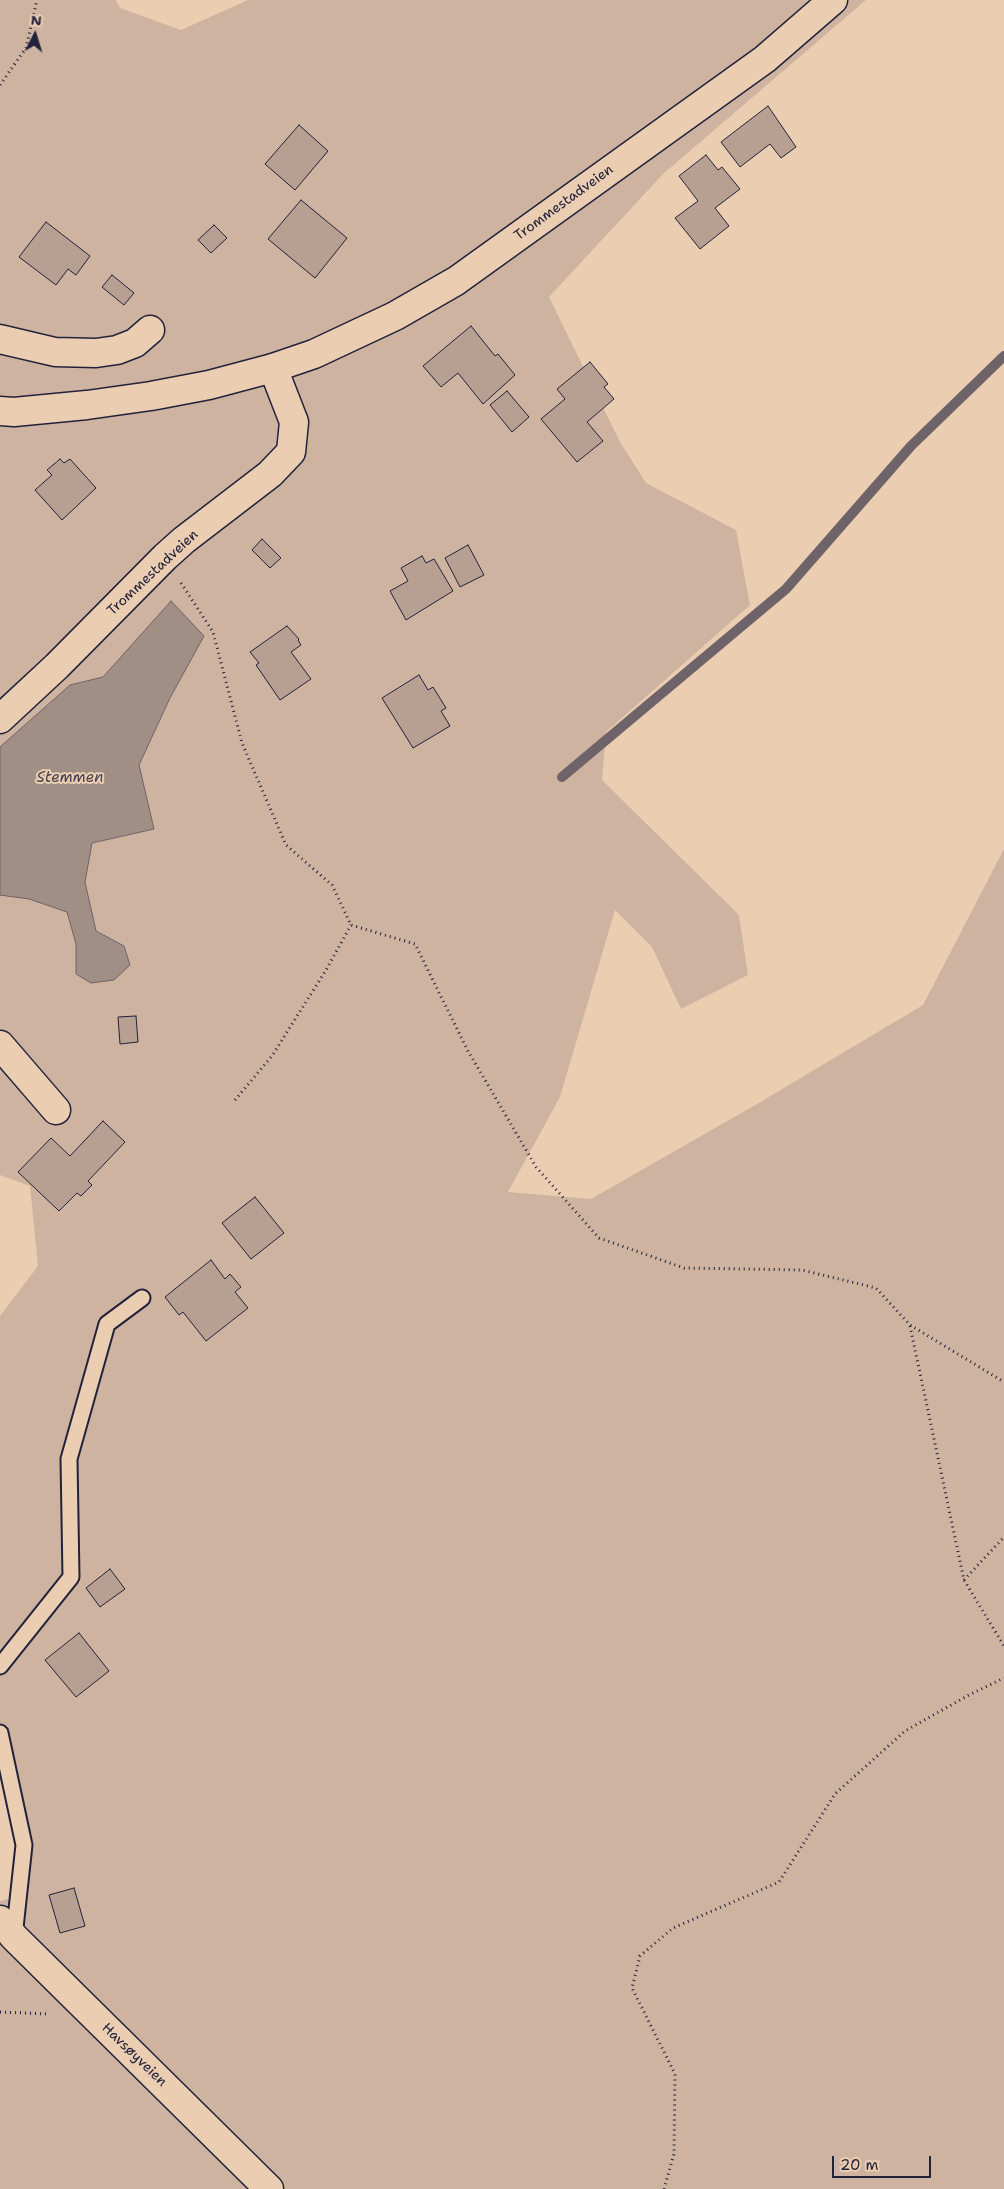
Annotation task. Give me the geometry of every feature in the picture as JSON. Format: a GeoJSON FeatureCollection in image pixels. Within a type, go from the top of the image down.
{"type":"FeatureCollection","features":[{"type":"Feature","properties":{"kind":"main road","name":"Trommestadveien"},"geometry":{"type":"LineString","coordinates":[[0,410],[14,412],[78,406],[151,396],[210,385],[273,368],[314,354],[395,316],[456,281],[765,59],[833,0]]}},
{"type":"Feature","properties":{"kind":"main road"},"geometry":{"type":"LineString","coordinates":[[0,340],[55,352],[96,354],[116,350],[135,343],[150,330]]}},
{"type":"Feature","properties":{"kind":"main road","name":"Trommestadveien"},"geometry":{"type":"LineString","coordinates":[[0,719],[58,666],[165,557],[184,540],[270,474],[291,452],[294,422],[273,368]]}},
{"type":"Feature","properties":{"kind":"main road"},"geometry":{"type":"LineString","coordinates":[[0,1045],[56,1110]]}},
{"type":"Feature","properties":{"kind":"main road","name":"Havsøyveien"},"geometry":{"type":"LineString","coordinates":[[7,1929],[269,2189]]}},
{"type":"Feature","properties":{"kind":"lane"},"geometry":{"type":"LineString","coordinates":[[0,1666],[71,1577],[69,1459],[107,1324],[142,1298]]}},
{"type":"Feature","properties":{"kind":"lane"},"geometry":{"type":"LineString","coordinates":[[0,1734],[24,1845],[7,1929]]}},
{"type":"Feature","properties":{"kind":"path"},"geometry":{"type":"LineString","coordinates":[[0,85],[26,48],[37,0]]}},
{"type":"Feature","properties":{"kind":"path"},"geometry":{"type":"LineString","coordinates":[[165,557],[213,632],[242,743],[286,846],[332,885],[350,924],[415,944],[468,1051],[536,1167],[598,1238],[684,1268],[802,1270],[876,1288],[910,1325],[1004,1382]]}},
{"type":"Feature","properties":{"kind":"path"},"geometry":{"type":"LineString","coordinates":[[235,1100],[272,1056],[326,970],[350,924]]}},
{"type":"Feature","properties":{"kind":"path"},"geometry":{"type":"LineString","coordinates":[[910,1325],[964,1580],[1004,1646]]}},
{"type":"Feature","properties":{"kind":"path"},"geometry":{"type":"LineString","coordinates":[[964,1580],[1004,1536]]}},
{"type":"Feature","properties":{"kind":"path"},"geometry":{"type":"LineString","coordinates":[[664,2189],[674,2154],[675,2074],[632,1988],[640,1956],[673,1928],[779,1882],[835,1794],[905,1731],[969,1695],[1004,1678]]}},
{"type":"Feature","properties":{"kind":"path"},"geometry":{"type":"LineString","coordinates":[[0,2012],[48,2014],[83,2005]]}},
{"type":"Feature","properties":{"kind":"shaded area"},"geometry":{"type":"Polygon","coordinates":[[[0,0],[116,0],[120,8],[181,30],[248,0],[866,0],[663,174],[549,297],[620,442],[646,483],[736,530],[750,605],[606,732],[602,780],[739,915],[748,975],[681,1009],[652,947],[615,910],[560,1097],[508,1192],[591,1199],[757,1104],[923,1005],[1004,849],[1004,2189],[0,2189],[0,1901],[20,1896],[12,1757],[0,1752],[0,1316],[38,1266],[30,1186],[0,1175],[0,0]]]}},
{"type":"Feature","properties":{"kind":"water","name":"Stemmen"},"geometry":{"type":"Polygon","coordinates":[[[171,601],[204,636],[170,698],[139,765],[154,829],[92,843],[85,882],[96,931],[124,946],[130,965],[114,980],[91,983],[76,974],[76,944],[67,912],[29,899],[0,895],[0,747],[70,685],[103,677],[171,601]]]}},
{"type":"Feature","properties":{"kind":"building"},"geometry":{"type":"Polygon","coordinates":[[[768,106],[796,147],[781,158],[770,144],[740,167],[721,142],[768,106]]]}},
{"type":"Feature","properties":{"kind":"building"},"geometry":{"type":"Polygon","coordinates":[[[299,125],[328,151],[295,190],[265,164],[299,125]]]}},
{"type":"Feature","properties":{"kind":"building"},"geometry":{"type":"Polygon","coordinates":[[[706,155],[718,170],[722,167],[740,189],[715,208],[729,226],[700,249],[675,218],[698,201],[679,176],[706,155]]]}},
{"type":"Feature","properties":{"kind":"building"},"geometry":{"type":"Polygon","coordinates":[[[301,200],[347,238],[315,278],[268,239],[301,200]]]}},
{"type":"Feature","properties":{"kind":"building"},"geometry":{"type":"Polygon","coordinates":[[[46,222],[90,256],[76,275],[68,269],[56,285],[19,257],[46,222]]]}},
{"type":"Feature","properties":{"kind":"building"},"geometry":{"type":"Polygon","coordinates":[[[214,225],[227,238],[211,253],[198,240],[214,225]]]}},
{"type":"Feature","properties":{"kind":"building"},"geometry":{"type":"Polygon","coordinates":[[[112,275],[134,293],[124,305],[102,287],[112,275]]]}},
{"type":"Feature","properties":{"kind":"building"},"geometry":{"type":"Polygon","coordinates":[[[471,326],[495,356],[498,354],[515,375],[483,404],[458,373],[441,387],[423,366],[471,326]]]}},
{"type":"Feature","properties":{"kind":"building"},"geometry":{"type":"Polygon","coordinates":[[[590,362],[608,384],[604,387],[614,399],[587,422],[603,441],[577,462],[541,419],[565,399],[557,389],[590,362]]]}},
{"type":"Feature","properties":{"kind":"building"},"geometry":{"type":"Polygon","coordinates":[[[507,391],[529,417],[512,432],[490,405],[507,391]]]}},
{"type":"Feature","properties":{"kind":"building"},"geometry":{"type":"Polygon","coordinates":[[[60,459],[64,463],[70,459],[96,488],[62,520],[35,490],[52,475],[47,470],[60,459]]]}},
{"type":"Feature","properties":{"kind":"building"},"geometry":{"type":"Polygon","coordinates":[[[262,539],[281,558],[270,568],[252,550],[262,539]]]}},
{"type":"Feature","properties":{"kind":"building"},"geometry":{"type":"Polygon","coordinates":[[[468,545],[484,575],[460,587],[445,558],[468,545]]]}},
{"type":"Feature","properties":{"kind":"building"},"geometry":{"type":"Polygon","coordinates":[[[422,556],[426,563],[434,559],[453,591],[406,620],[390,591],[408,581],[401,568],[422,556]]]}},
{"type":"Feature","properties":{"kind":"building"},"geometry":{"type":"Polygon","coordinates":[[[287,626],[299,639],[301,645],[291,652],[311,679],[280,700],[256,665],[259,663],[250,652],[287,626]]]}},
{"type":"Feature","properties":{"kind":"building"},"geometry":{"type":"Polygon","coordinates":[[[419,675],[428,690],[433,687],[446,708],[441,711],[450,726],[413,748],[382,698],[419,675]]]}},
{"type":"Feature","properties":{"kind":"building"},"geometry":{"type":"Polygon","coordinates":[[[136,1016],[138,1042],[120,1044],[118,1017],[136,1016]]]}},
{"type":"Feature","properties":{"kind":"building"},"geometry":{"type":"Polygon","coordinates":[[[103,1121],[125,1142],[88,1181],[92,1185],[81,1196],[77,1193],[59,1211],[18,1172],[51,1138],[70,1156],[103,1121]]]}},
{"type":"Feature","properties":{"kind":"building"},"geometry":{"type":"Polygon","coordinates":[[[255,1197],[284,1233],[251,1259],[222,1223],[255,1197]]]}},
{"type":"Feature","properties":{"kind":"building"},"geometry":{"type":"Polygon","coordinates":[[[211,1260],[225,1279],[230,1274],[241,1287],[235,1292],[248,1308],[206,1341],[183,1312],[179,1315],[165,1297],[211,1260]]]}},
{"type":"Feature","properties":{"kind":"building"},"geometry":{"type":"Polygon","coordinates":[[[110,1569],[125,1589],[100,1607],[86,1588],[110,1569]]]}},
{"type":"Feature","properties":{"kind":"building"},"geometry":{"type":"Polygon","coordinates":[[[79,1633],[109,1671],[76,1697],[45,1660],[79,1633]]]}},
{"type":"Feature","properties":{"kind":"building"},"geometry":{"type":"Polygon","coordinates":[[[74,1888],[85,1926],[60,1933],[49,1895],[74,1888]]]}},
{"type":"Feature","properties":{"kind":"waterway"},"geometry":{"type":"LineString","coordinates":[[562,777],[786,589],[911,446],[1004,356]]}}]}
